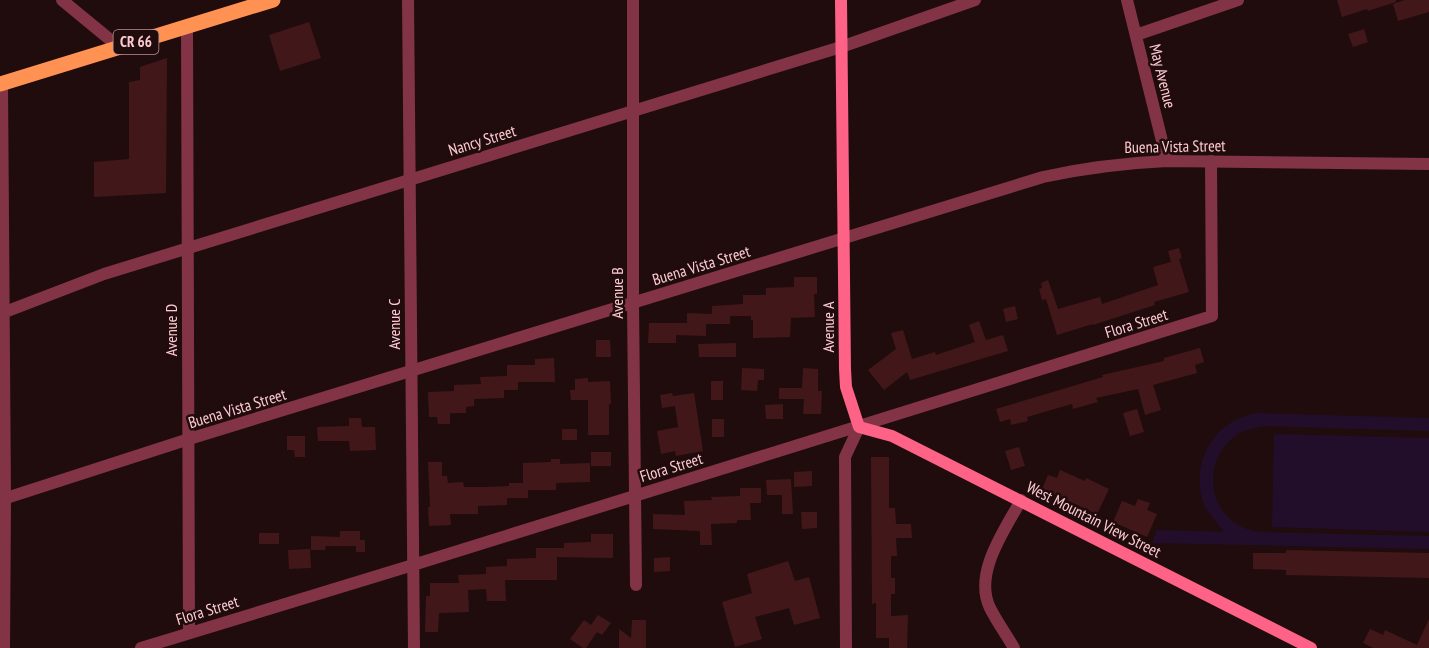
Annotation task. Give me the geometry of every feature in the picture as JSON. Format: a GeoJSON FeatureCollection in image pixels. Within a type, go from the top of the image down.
{"type":"FeatureCollection","features":[{"type":"Feature","properties":{"kind":"main road","name":"CR 66"},"geometry":{"type":"LineString","coordinates":[[1,83],[273,0]]}},
{"type":"Feature","properties":{"kind":"street"},"geometry":{"type":"LineString","coordinates":[[62,0],[119,47]]}},
{"type":"Feature","properties":{"kind":"street","name":"Avenue C"},"geometry":{"type":"LineString","coordinates":[[408,0],[414,648]]}},
{"type":"Feature","properties":{"kind":"street","name":"Avenue B"},"geometry":{"type":"LineString","coordinates":[[633,0],[636,585]]}},
{"type":"Feature","properties":{"kind":"street","name":"Avenue A"},"geometry":{"type":"LineString","coordinates":[[841,0],[845,369],[846,387],[858,427]]}},
{"type":"Feature","properties":{"kind":"street","name":"Nancy Street"},"geometry":{"type":"LineString","coordinates":[[2,314],[104,274],[841,47],[975,0]]}},
{"type":"Feature","properties":{"kind":"street","name":"May Avenue"},"geometry":{"type":"LineString","coordinates":[[1127,0],[1167,161]]}},
{"type":"Feature","properties":{"kind":"street"},"geometry":{"type":"LineString","coordinates":[[1136,35],[1238,0]]}},
{"type":"Feature","properties":{"kind":"street","name":"Avenue D"},"geometry":{"type":"LineString","coordinates":[[187,26],[189,633]]}},
{"type":"Feature","properties":{"kind":"street"},"geometry":{"type":"LineString","coordinates":[[1,83],[4,648]]}},
{"type":"Feature","properties":{"kind":"street","name":"Buena Vista Street"},"geometry":{"type":"LineString","coordinates":[[3,499],[1043,177],[1124,163],[1167,161],[1429,164]]}},
{"type":"Feature","properties":{"kind":"street","name":"Flora Street"},"geometry":{"type":"LineString","coordinates":[[141,648],[1212,316],[1211,161]]}},
{"type":"Feature","properties":{"kind":"street"},"geometry":{"type":"LineString","coordinates":[[846,648],[845,456],[858,427]]}},
{"type":"Feature","properties":{"kind":"street","name":"West Mountain View Street"},"geometry":{"type":"LineString","coordinates":[[858,427],[892,436],[1311,648]]}},
{"type":"Feature","properties":{"kind":"street"},"geometry":{"type":"LineString","coordinates":[[1014,648],[989,606],[986,574],[990,559],[1021,500]]}},
{"type":"Feature","properties":{"kind":"shaded area"},"geometry":{"type":"Polygon","coordinates":[[[1255,413],[1429,418],[1429,431],[1264,426],[1248,430],[1234,437],[1222,450],[1215,464],[1213,479],[1215,494],[1221,508],[1231,520],[1244,528],[1261,532],[1429,536],[1429,549],[1152,543],[1157,530],[1223,531],[1204,504],[1200,483],[1202,462],[1217,434],[1239,418],[1255,413]]]}},
{"type":"Feature","properties":{"kind":"shaded area"},"geometry":{"type":"Polygon","coordinates":[[[1274,434],[1429,438],[1429,532],[1272,527],[1274,434]]]}},
{"type":"Feature","properties":{"kind":"building"},"geometry":{"type":"Polygon","coordinates":[[[1337,0],[1396,0],[1396,2],[1342,17],[1337,0]]]}},
{"type":"Feature","properties":{"kind":"building"},"geometry":{"type":"Polygon","coordinates":[[[1405,0],[1429,0],[1429,12],[1398,21],[1393,4],[1405,0]]]}},
{"type":"Feature","properties":{"kind":"building"},"geometry":{"type":"Polygon","coordinates":[[[309,22],[321,58],[280,71],[269,35],[309,22]]]}},
{"type":"Feature","properties":{"kind":"building"},"geometry":{"type":"Polygon","coordinates":[[[1364,29],[1368,42],[1353,47],[1348,34],[1364,29]]]}},
{"type":"Feature","properties":{"kind":"building"},"geometry":{"type":"Polygon","coordinates":[[[167,58],[166,193],[94,197],[94,162],[129,159],[129,82],[140,80],[140,67],[167,58]]]}},
{"type":"Feature","properties":{"kind":"building"},"geometry":{"type":"Polygon","coordinates":[[[1179,248],[1182,258],[1179,259],[1189,292],[1154,302],[1155,305],[1057,335],[1046,299],[1042,300],[1039,289],[1042,288],[1041,283],[1048,280],[1058,309],[1100,297],[1102,304],[1158,285],[1153,267],[1171,262],[1168,251],[1179,248]]]}},
{"type":"Feature","properties":{"kind":"building"},"geometry":{"type":"Polygon","coordinates":[[[794,277],[817,277],[817,294],[814,294],[815,317],[791,318],[790,337],[753,338],[751,316],[730,316],[730,324],[706,324],[706,336],[676,335],[676,343],[648,343],[649,323],[687,323],[687,313],[712,314],[712,306],[743,304],[743,295],[766,295],[766,288],[794,287],[794,277]]]}},
{"type":"Feature","properties":{"kind":"building"},"geometry":{"type":"Polygon","coordinates":[[[1015,306],[1018,319],[1006,322],[1003,309],[1015,306]]]}},
{"type":"Feature","properties":{"kind":"building"},"geometry":{"type":"Polygon","coordinates":[[[979,321],[986,340],[1003,335],[1008,351],[910,380],[907,372],[884,390],[868,370],[896,349],[891,333],[903,330],[912,359],[935,352],[936,355],[975,342],[969,325],[979,321]]]}},
{"type":"Feature","properties":{"kind":"building"},"geometry":{"type":"Polygon","coordinates":[[[596,340],[610,340],[611,357],[596,357],[596,340]]]}},
{"type":"Feature","properties":{"kind":"building"},"geometry":{"type":"Polygon","coordinates":[[[736,343],[736,357],[699,357],[698,344],[736,343]]]}},
{"type":"Feature","properties":{"kind":"building"},"geometry":{"type":"Polygon","coordinates":[[[1200,348],[1204,362],[1195,365],[1197,373],[1153,385],[1161,410],[1145,415],[1138,389],[1096,398],[1098,402],[1073,409],[1072,404],[1027,417],[1028,421],[1011,425],[1010,419],[1000,422],[996,409],[1103,377],[1102,375],[1164,361],[1164,358],[1200,348]]]}},
{"type":"Feature","properties":{"kind":"building"},"geometry":{"type":"Polygon","coordinates":[[[554,358],[555,382],[518,382],[518,390],[504,390],[504,398],[474,399],[474,406],[466,407],[466,413],[450,413],[450,424],[438,424],[437,417],[429,417],[428,392],[454,391],[454,385],[481,384],[480,377],[507,376],[507,365],[535,365],[535,359],[554,358]]]}},
{"type":"Feature","properties":{"kind":"building"},"geometry":{"type":"Polygon","coordinates":[[[742,368],[764,369],[764,380],[758,380],[757,391],[741,390],[742,368]]]}},
{"type":"Feature","properties":{"kind":"building"},"geometry":{"type":"Polygon","coordinates":[[[803,368],[818,369],[818,391],[822,391],[821,414],[803,414],[804,399],[779,399],[779,388],[802,388],[803,368]]]}},
{"type":"Feature","properties":{"kind":"building"},"geometry":{"type":"Polygon","coordinates":[[[588,378],[588,382],[610,381],[609,435],[588,435],[588,400],[571,400],[570,390],[575,390],[575,379],[588,378]]]}},
{"type":"Feature","properties":{"kind":"building"},"geometry":{"type":"Polygon","coordinates":[[[711,381],[723,381],[723,400],[711,400],[711,381]]]}},
{"type":"Feature","properties":{"kind":"building"},"geometry":{"type":"Polygon","coordinates":[[[672,393],[673,396],[694,393],[703,451],[676,456],[675,451],[661,454],[657,431],[678,427],[675,406],[662,408],[660,395],[672,393]]]}},
{"type":"Feature","properties":{"kind":"building"},"geometry":{"type":"Polygon","coordinates":[[[783,404],[783,419],[766,419],[765,405],[783,404]]]}},
{"type":"Feature","properties":{"kind":"building"},"geometry":{"type":"Polygon","coordinates":[[[1137,409],[1144,432],[1130,436],[1123,413],[1137,409]]]}},
{"type":"Feature","properties":{"kind":"building"},"geometry":{"type":"Polygon","coordinates":[[[349,418],[361,418],[362,427],[375,427],[376,450],[350,451],[349,441],[318,441],[317,427],[349,426],[349,418]]]}},
{"type":"Feature","properties":{"kind":"building"},"geometry":{"type":"Polygon","coordinates":[[[712,419],[724,419],[724,437],[712,437],[712,419]]]}},
{"type":"Feature","properties":{"kind":"building"},"geometry":{"type":"Polygon","coordinates":[[[562,429],[577,429],[577,440],[562,440],[562,429]]]}},
{"type":"Feature","properties":{"kind":"building"},"geometry":{"type":"Polygon","coordinates":[[[287,436],[305,436],[305,457],[295,457],[294,450],[287,450],[287,436]]]}},
{"type":"Feature","properties":{"kind":"building"},"geometry":{"type":"Polygon","coordinates":[[[1019,447],[1025,466],[1011,470],[1005,451],[1019,447]]]}},
{"type":"Feature","properties":{"kind":"building"},"geometry":{"type":"Polygon","coordinates":[[[591,452],[611,452],[611,466],[591,466],[591,452]]]}},
{"type":"Feature","properties":{"kind":"building"},"geometry":{"type":"Polygon","coordinates":[[[871,457],[889,457],[889,508],[895,508],[896,524],[911,524],[912,538],[896,538],[897,556],[891,556],[891,578],[895,578],[895,594],[891,594],[891,616],[908,615],[907,648],[889,648],[889,638],[876,638],[876,603],[872,604],[871,457]]]}},
{"type":"Feature","properties":{"kind":"building"},"geometry":{"type":"Polygon","coordinates":[[[551,459],[560,459],[560,464],[590,463],[590,482],[556,483],[556,490],[528,490],[528,498],[507,498],[507,505],[478,506],[478,514],[450,514],[451,525],[429,526],[428,462],[442,462],[442,476],[447,476],[448,483],[463,482],[464,487],[485,487],[523,483],[523,463],[551,462],[551,459]]]}},
{"type":"Feature","properties":{"kind":"building"},"geometry":{"type":"Polygon","coordinates":[[[1060,470],[1085,481],[1086,478],[1109,489],[1097,514],[1042,489],[1048,475],[1057,478],[1060,470]]]}},
{"type":"Feature","properties":{"kind":"building"},"geometry":{"type":"Polygon","coordinates":[[[812,471],[812,486],[794,487],[794,472],[812,471]]]}},
{"type":"Feature","properties":{"kind":"building"},"geometry":{"type":"Polygon","coordinates":[[[791,479],[793,514],[782,514],[782,495],[767,495],[766,480],[791,479]]]}},
{"type":"Feature","properties":{"kind":"building"},"geometry":{"type":"Polygon","coordinates":[[[740,488],[761,488],[761,503],[750,503],[751,520],[711,524],[712,545],[700,545],[700,531],[653,529],[653,514],[685,515],[684,501],[740,496],[740,488]]]}},
{"type":"Feature","properties":{"kind":"building"},"geometry":{"type":"Polygon","coordinates":[[[1138,499],[1150,503],[1147,510],[1157,514],[1147,537],[1113,522],[1122,501],[1135,506],[1138,499]]]}},
{"type":"Feature","properties":{"kind":"building"},"geometry":{"type":"Polygon","coordinates":[[[801,512],[817,512],[817,528],[802,529],[801,512]]]}},
{"type":"Feature","properties":{"kind":"building"},"geometry":{"type":"Polygon","coordinates":[[[340,531],[360,531],[360,540],[365,540],[365,552],[356,552],[356,546],[326,546],[325,550],[311,550],[311,536],[340,537],[340,531]]]}},
{"type":"Feature","properties":{"kind":"building"},"geometry":{"type":"Polygon","coordinates":[[[259,533],[279,533],[279,544],[259,544],[259,533]]]}},
{"type":"Feature","properties":{"kind":"building"},"geometry":{"type":"Polygon","coordinates":[[[591,534],[613,534],[613,558],[557,557],[557,580],[505,580],[506,601],[487,601],[486,589],[468,590],[469,612],[439,613],[438,632],[425,632],[426,596],[430,596],[430,583],[459,583],[458,575],[486,574],[486,567],[507,566],[507,559],[536,558],[536,548],[564,548],[564,543],[591,542],[591,534]]]}},
{"type":"Feature","properties":{"kind":"building"},"geometry":{"type":"Polygon","coordinates":[[[310,549],[311,568],[289,569],[288,550],[310,549]]]}},
{"type":"Feature","properties":{"kind":"building"},"geometry":{"type":"Polygon","coordinates":[[[1286,550],[1429,553],[1429,578],[1286,575],[1286,570],[1253,569],[1253,553],[1286,553],[1286,550]]]}},
{"type":"Feature","properties":{"kind":"building"},"geometry":{"type":"Polygon","coordinates":[[[670,557],[670,571],[654,572],[654,558],[670,557]]]}},
{"type":"Feature","properties":{"kind":"building"},"geometry":{"type":"Polygon","coordinates":[[[788,561],[795,581],[809,577],[820,618],[794,625],[789,608],[755,617],[762,639],[735,647],[722,602],[752,593],[747,574],[788,561]]]}},
{"type":"Feature","properties":{"kind":"building"},"geometry":{"type":"Polygon","coordinates":[[[598,615],[611,623],[602,635],[597,632],[586,648],[570,639],[584,620],[591,625],[598,615]]]}},
{"type":"Feature","properties":{"kind":"building"},"geometry":{"type":"Polygon","coordinates":[[[1429,619],[1429,648],[1373,648],[1363,643],[1370,629],[1383,635],[1385,630],[1417,645],[1429,619]]]}},
{"type":"Feature","properties":{"kind":"building"},"geometry":{"type":"Polygon","coordinates":[[[632,620],[646,620],[646,648],[619,648],[619,629],[631,638],[632,620]]]}}]}
